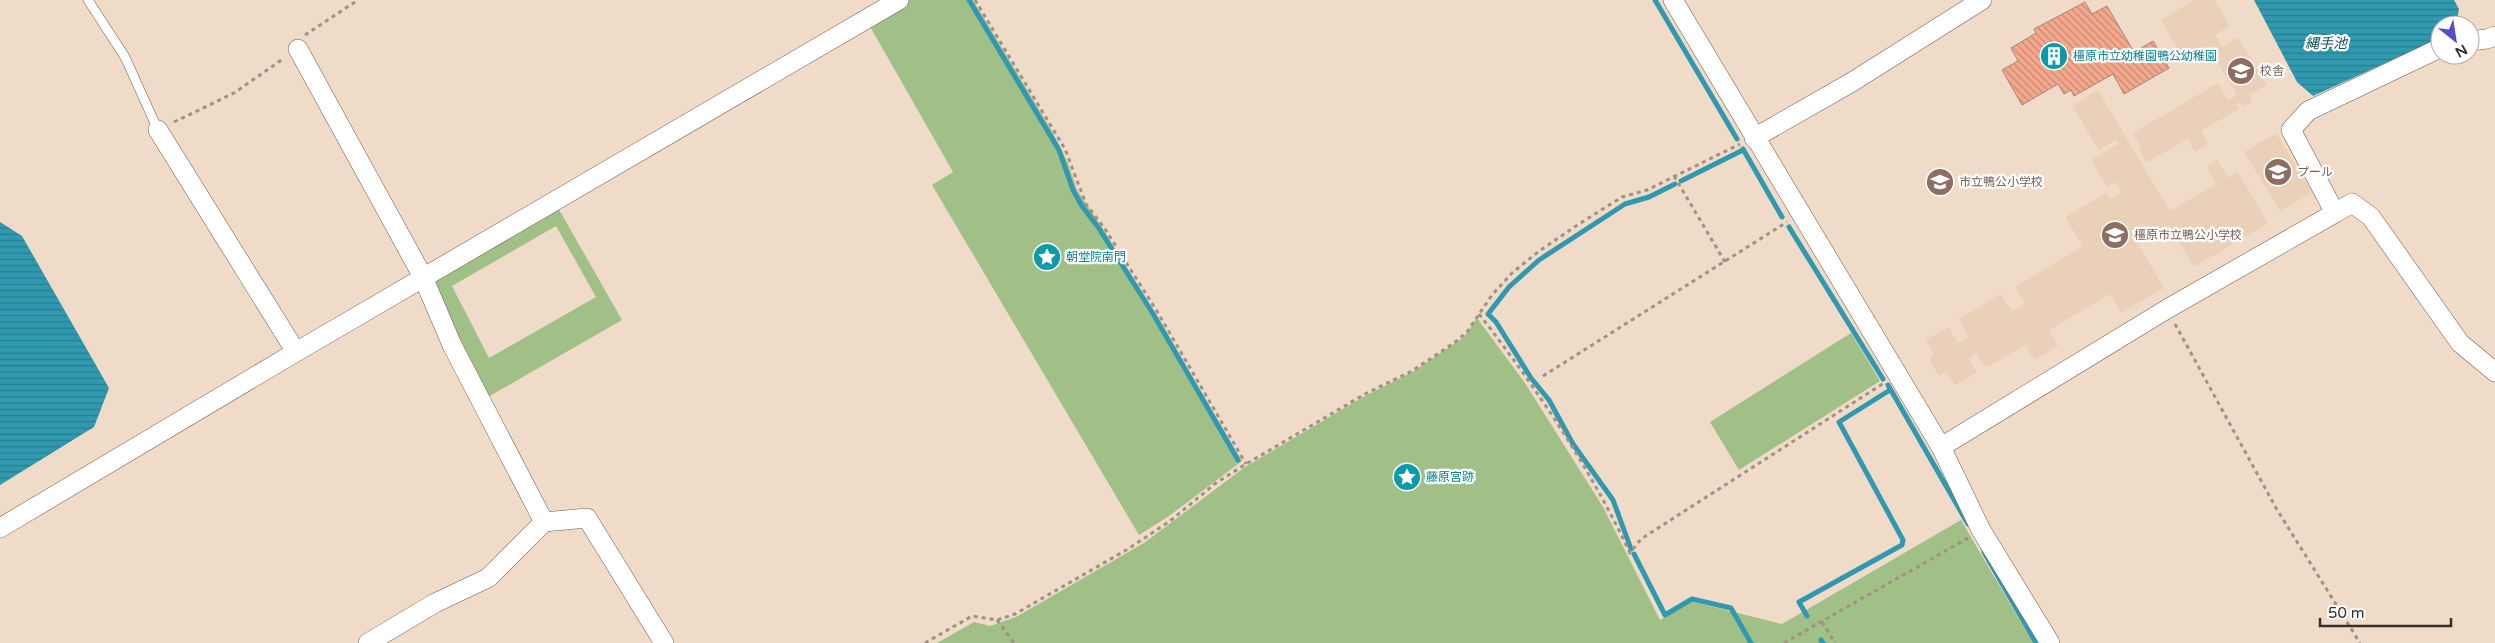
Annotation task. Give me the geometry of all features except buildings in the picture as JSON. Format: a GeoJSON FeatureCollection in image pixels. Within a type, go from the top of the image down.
{"type":"FeatureCollection","features":[{"type":"Feature","properties":{"kind":"street"},"geometry":{"type":"LineString","coordinates":[[0,528],[423,277],[899,0]]}},
{"type":"Feature","properties":{"kind":"street"},"geometry":{"type":"LineString","coordinates":[[1673,0],[1754,138],[1898,374],[1941,448],[1981,530],[2050,643]]}},
{"type":"Feature","properties":{"kind":"street"},"geometry":{"type":"LineString","coordinates":[[1754,138],[1852,82],[1982,0]]}},
{"type":"Feature","properties":{"kind":"street"},"geometry":{"type":"LineString","coordinates":[[2480,40],[2495,36]]}},
{"type":"Feature","properties":{"kind":"street"},"geometry":{"type":"LineString","coordinates":[[298,49],[423,277],[452,345],[544,522]]}},
{"type":"Feature","properties":{"kind":"street"},"geometry":{"type":"LineString","coordinates":[[2335,213],[2292,130],[2308,110],[2430,53]]}},
{"type":"Feature","properties":{"kind":"street"},"geometry":{"type":"LineString","coordinates":[[158,130],[296,352]]}},
{"type":"Feature","properties":{"kind":"street"},"geometry":{"type":"LineString","coordinates":[[1941,448],[2167,309],[2352,203],[2370,217],[2460,343],[2495,372]]}},
{"type":"Feature","properties":{"kind":"street"},"geometry":{"type":"LineString","coordinates":[[368,643],[435,604],[488,578],[544,522],[588,518],[664,643]]}},
{"type":"Feature","properties":{"kind":"lane"},"geometry":{"type":"LineString","coordinates":[[88,0],[125,56],[158,130]]}},
{"type":"Feature","properties":{"kind":"path"},"geometry":{"type":"LineString","coordinates":[[158,130],[234,93],[298,49],[306,34],[358,0]]}},
{"type":"Feature","properties":{"kind":"path"},"geometry":{"type":"LineString","coordinates":[[975,0],[1065,149],[1086,204],[1105,228],[1158,313],[1246,464]]}},
{"type":"Feature","properties":{"kind":"path"},"geometry":{"type":"LineString","coordinates":[[924,643],[972,616],[997,620],[1015,614],[1128,549],[1170,521],[1216,483],[1365,394],[1412,371],[1461,337],[1492,295],[1538,252],[1622,197],[1647,190],[1754,138]]}},
{"type":"Feature","properties":{"kind":"path"},"geometry":{"type":"LineString","coordinates":[[1674,176],[1725,262]]}},
{"type":"Feature","properties":{"kind":"path"},"geometry":{"type":"LineString","coordinates":[[1543,376],[1800,214]]}},
{"type":"Feature","properties":{"kind":"path"},"geometry":{"type":"LineString","coordinates":[[2167,309],[2276,508],[2360,643]]}},
{"type":"Feature","properties":{"kind":"path"},"geometry":{"type":"LineString","coordinates":[[1479,314],[1532,383],[1606,501],[1630,554],[1641,539],[1898,374]]}},
{"type":"Feature","properties":{"kind":"path"},"geometry":{"type":"LineString","coordinates":[[1784,643],[1981,530]]}},
{"type":"Feature","properties":{"kind":"path"},"geometry":{"type":"LineString","coordinates":[[997,620],[1014,643]]}},
{"type":"Feature","properties":{"kind":"path"},"geometry":{"type":"LineString","coordinates":[[1822,622],[1835,643]]}},
{"type":"Feature","properties":{"kind":"shaded area","name":"校舎"},"geometry":{"type":"Polygon","coordinates":[[[2194,0],[2215,0],[2230,26],[2215,35],[2222,47],[2238,37],[2266,85],[2249,96],[2252,102],[2244,107],[2241,102],[2237,105],[2239,109],[2201,131],[2208,144],[2195,152],[2187,139],[2146,163],[2139,150],[2142,148],[2133,133],[2218,83],[2228,100],[2237,95],[2208,46],[2184,60],[2161,20],[2194,0]]]}},
{"type":"Feature","properties":{"kind":"shaded area","name":"橿原市立鴨公小学校"},"geometry":{"type":"Polygon","coordinates":[[[2098,90],[2170,211],[2216,184],[2206,166],[2217,160],[2228,178],[2238,172],[2268,223],[2194,267],[2169,225],[2138,244],[2164,288],[2121,313],[2110,294],[2049,330],[2058,346],[2034,360],[2025,345],[1986,368],[1976,353],[1968,359],[1977,372],[1955,385],[1946,372],[1939,376],[1929,358],[1934,354],[1926,340],[1949,327],[1958,343],[1968,337],[1959,319],[2001,294],[2012,311],[2025,304],[2015,287],[2083,246],[2065,217],[2106,193],[2110,199],[2122,192],[2116,182],[2107,187],[2091,160],[2118,144],[2116,140],[2099,150],[2072,106],[2098,90]]]}},
{"type":"Feature","properties":{"kind":"shaded area","name":"プール"},"geometry":{"type":"Polygon","coordinates":[[[2276,133],[2312,192],[2280,211],[2244,152],[2276,133]]]}},
{"type":"Feature","properties":{"kind":"green space","name":"朝堂院南門"},"geometry":{"type":"Polygon","coordinates":[[[908,0],[973,0],[1052,131],[1068,163],[1077,190],[1102,227],[1242,461],[1169,516],[1139,535],[932,185],[953,172],[868,23],[908,0]]]}},
{"type":"Feature","properties":{"kind":"green space"},"geometry":{"type":"Polygon","coordinates":[[[557,206],[622,320],[488,397],[461,346],[432,279],[557,206]],[[556,226],[452,286],[489,358],[596,297],[556,226]]]}},
{"type":"Feature","properties":{"kind":"green space","name":"藤原宮跡"},"geometry":{"type":"Polygon","coordinates":[[[1477,318],[1525,383],[1603,507],[1660,620],[1689,601],[1782,624],[1961,520],[2033,643],[937,643],[974,622],[990,626],[1016,617],[1144,543],[1245,467],[1363,397],[1414,371],[1464,337],[1477,318]]]}},
{"type":"Feature","properties":{"kind":"green space"},"geometry":{"type":"Polygon","coordinates":[[[1851,333],[1880,381],[1739,470],[1710,422],[1851,333]]]}},
{"type":"Feature","properties":{"kind":"water","name":"縄手池"},"geometry":{"type":"Polygon","coordinates":[[[2254,0],[2454,0],[2459,9],[2458,15],[2430,15],[2430,43],[2313,96],[2297,82],[2254,0]]]}},
{"type":"Feature","properties":{"kind":"water"},"geometry":{"type":"Polygon","coordinates":[[[0,222],[22,236],[109,388],[94,427],[0,485],[0,222]]]}},
{"type":"Feature","properties":{"kind":"waterway"},"geometry":{"type":"LineString","coordinates":[[969,0],[1059,150],[1073,190],[1082,206],[1098,227],[1152,312],[1238,460]]}},
{"type":"Feature","properties":{"kind":"waterway"},"geometry":{"type":"LineString","coordinates":[[1655,0],[1737,139]]}},
{"type":"Feature","properties":{"kind":"waterway"},"geometry":{"type":"LineString","coordinates":[[1743,149],[1782,217]]}},
{"type":"Feature","properties":{"kind":"waterway"},"geometry":{"type":"LineString","coordinates":[[1681,181],[1743,150]]}},
{"type":"Feature","properties":{"kind":"waterway"},"geometry":{"type":"LineString","coordinates":[[1631,549],[1613,500],[1573,444],[1549,400],[1531,378],[1496,322],[1488,314],[1509,287],[1539,260],[1625,204],[1649,197],[1675,184]]}},
{"type":"Feature","properties":{"kind":"waterway"},"geometry":{"type":"LineString","coordinates":[[1789,227],[1883,379]]}},
{"type":"Feature","properties":{"kind":"waterway"},"geometry":{"type":"LineString","coordinates":[[1888,385],[1968,524]]}},
{"type":"Feature","properties":{"kind":"waterway"},"geometry":{"type":"LineString","coordinates":[[1807,616],[1799,602],[1902,545],[1903,540],[1839,422],[1890,390]]}},
{"type":"Feature","properties":{"kind":"waterway"},"geometry":{"type":"LineString","coordinates":[[1984,552],[2036,643]]}},
{"type":"Feature","properties":{"kind":"waterway"},"geometry":{"type":"LineString","coordinates":[[1634,554],[1665,615],[1692,599],[1731,608],[1751,643]]}},
{"type":"Feature","properties":{"kind":"place","name":"橿原市立幼稚園鴨公幼稚園"},"geometry":{"type":"Point","coordinates":[2054,56]}},
{"type":"Feature","properties":{"kind":"place","name":"校舎"},"geometry":{"type":"Point","coordinates":[2241,71]}},
{"type":"Feature","properties":{"kind":"place","name":"プール"},"geometry":{"type":"Point","coordinates":[2278,172]}},
{"type":"Feature","properties":{"kind":"place","name":"市立鴨公小学校"},"geometry":{"type":"Point","coordinates":[1940,182]}},
{"type":"Feature","properties":{"kind":"place","name":"橿原市立鴨公小学校"},"geometry":{"type":"Point","coordinates":[2115,235]}},
{"type":"Feature","properties":{"kind":"place","name":"朝堂院南門"},"geometry":{"type":"Point","coordinates":[1047,257]}},
{"type":"Feature","properties":{"kind":"place","name":"藤原宮跡"},"geometry":{"type":"Point","coordinates":[1407,477]}}]}
